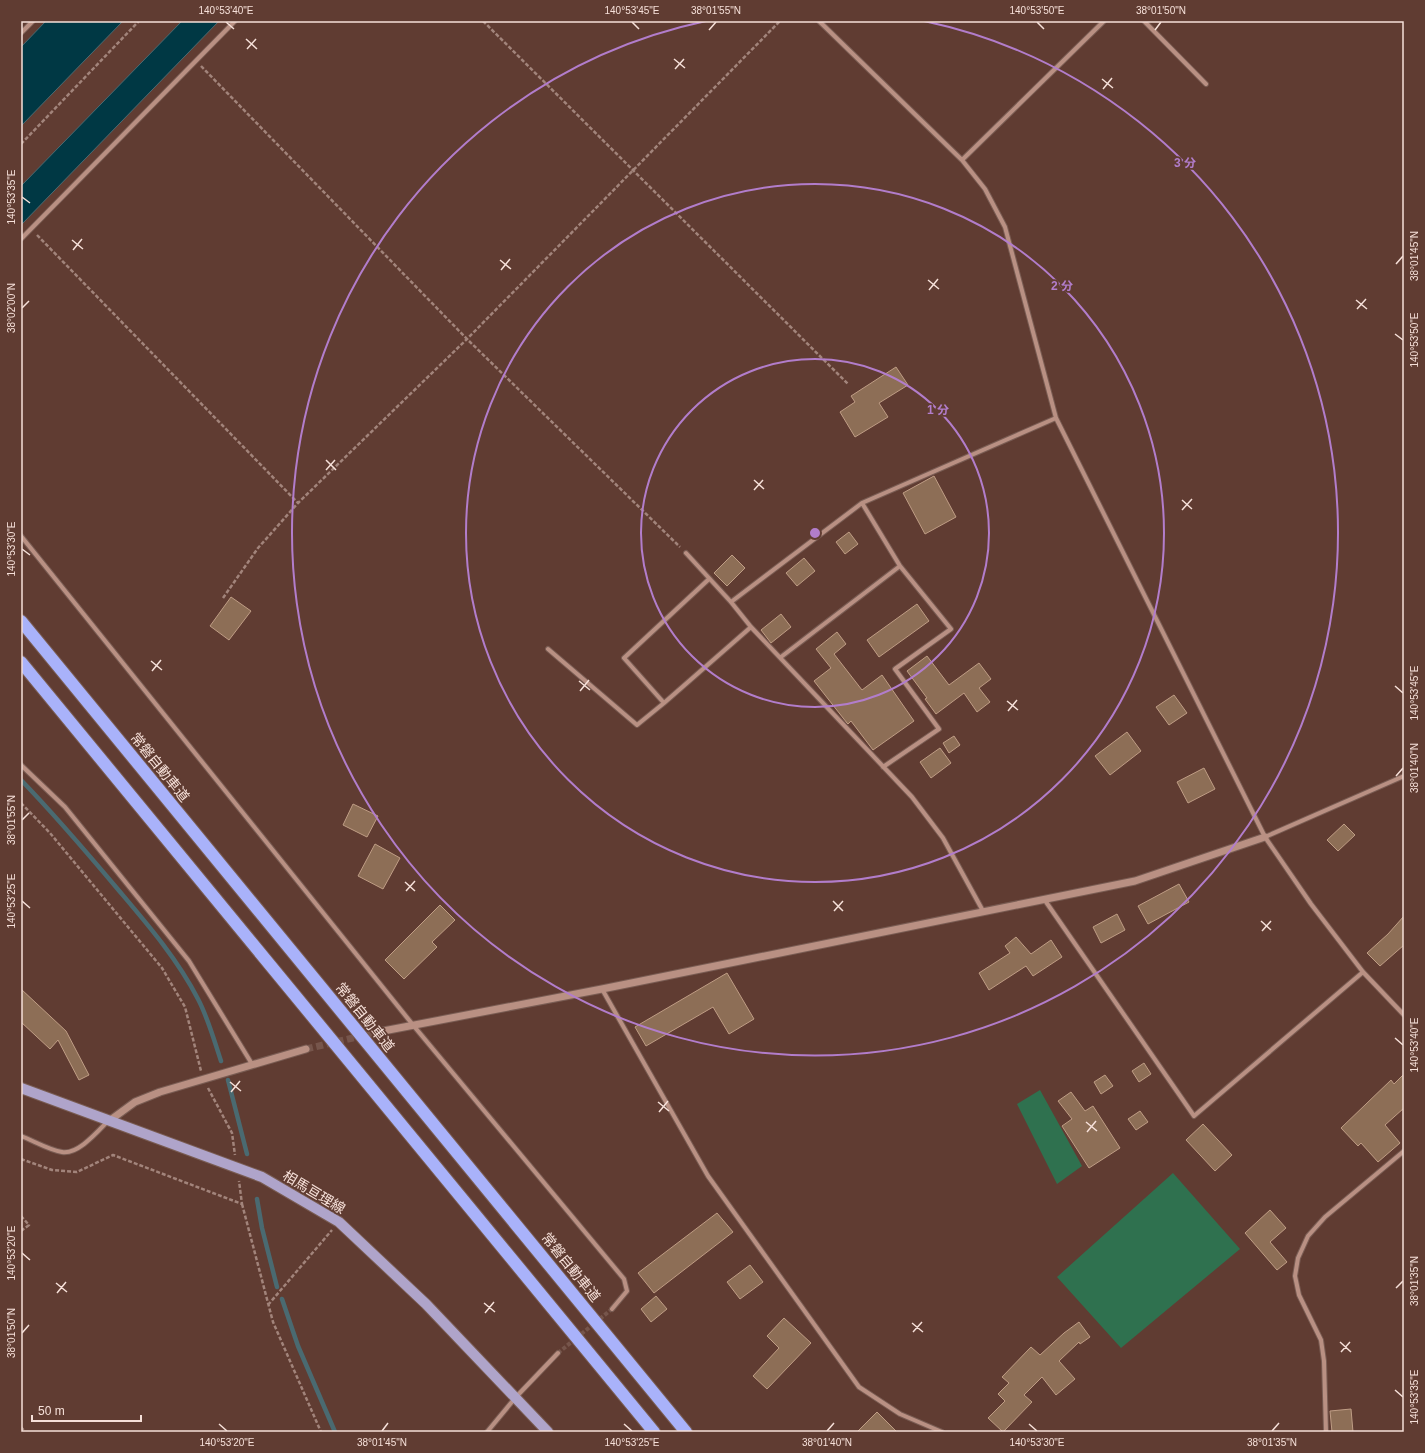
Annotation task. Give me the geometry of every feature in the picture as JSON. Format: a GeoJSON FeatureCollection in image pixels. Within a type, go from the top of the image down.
{"type":"FeatureCollection","features":[{"type":"Feature","properties":{"kind":"highway","name":"常磐自動車道"},"geometry":{"type":"LineString","coordinates":[[21,621],[686,1432]]}},
{"type":"Feature","properties":{"kind":"highway"},"geometry":{"type":"LineString","coordinates":[[21,662],[654,1432]]}},
{"type":"Feature","properties":{"kind":"main road","name":"相馬亘理線"},"geometry":{"type":"LineString","coordinates":[[21,1088],[262,1177],[339,1222],[426,1304],[548,1432]]}},
{"type":"Feature","properties":{"kind":"street"},"geometry":{"type":"LineString","coordinates":[[21,33],[33,21]]}},
{"type":"Feature","properties":{"kind":"street"},"geometry":{"type":"LineString","coordinates":[[21,239],[235,21]]}},
{"type":"Feature","properties":{"kind":"street"},"geometry":{"type":"LineString","coordinates":[[820,21],[962,160],[984,189],[1005,228],[1056,418],[1265,837],[1310,904],[1363,972],[1404,1015]]}},
{"type":"Feature","properties":{"kind":"street"},"geometry":{"type":"LineString","coordinates":[[962,160],[1104,21]]}},
{"type":"Feature","properties":{"kind":"street"},"geometry":{"type":"LineString","coordinates":[[1144,21],[1206,84]]}},
{"type":"Feature","properties":{"kind":"street"},"geometry":{"type":"LineString","coordinates":[[731,602],[862,503],[1056,418]]}},
{"type":"Feature","properties":{"kind":"street"},"geometry":{"type":"LineString","coordinates":[[862,503],[900,566],[951,629],[895,669],[939,729],[883,767]]}},
{"type":"Feature","properties":{"kind":"street"},"geometry":{"type":"LineString","coordinates":[[21,536],[413,1025],[624,1279],[627,1291],[612,1309]]}},
{"type":"Feature","properties":{"kind":"street"},"geometry":{"type":"LineString","coordinates":[[686,553],[709,580],[731,602],[751,627],[781,657],[912,798],[942,838],[983,911]]}},
{"type":"Feature","properties":{"kind":"street"},"geometry":{"type":"LineString","coordinates":[[781,657],[900,566]]}},
{"type":"Feature","properties":{"kind":"street"},"geometry":{"type":"LineString","coordinates":[[664,703],[624,658],[709,580]]}},
{"type":"Feature","properties":{"kind":"street"},"geometry":{"type":"LineString","coordinates":[[548,649],[637,725],[751,627]]}},
{"type":"Feature","properties":{"kind":"street"},"geometry":{"type":"LineString","coordinates":[[21,765],[65,807],[189,961],[252,1064]]}},
{"type":"Feature","properties":{"kind":"street"},"geometry":{"type":"LineString","coordinates":[[378,1032],[602,989],[1135,881],[1265,837],[1404,776]]}},
{"type":"Feature","properties":{"kind":"street"},"geometry":{"type":"LineString","coordinates":[[1044,899],[1194,1116],[1363,972]]}},
{"type":"Feature","properties":{"kind":"street"},"geometry":{"type":"LineString","coordinates":[[602,989],[708,1176],[859,1387],[900,1414],[942,1432]]}},
{"type":"Feature","properties":{"kind":"street"},"geometry":{"type":"LineString","coordinates":[[21,1136],[63,1153],[77,1149],[90,1140],[109,1121],[135,1102],[160,1092],[306,1049]]}},
{"type":"Feature","properties":{"kind":"street"},"geometry":{"type":"LineString","coordinates":[[1326,1432],[1324,1361],[1321,1340],[1299,1295],[1295,1276],[1298,1258],[1308,1236],[1325,1217],[1404,1151]]}},
{"type":"Feature","properties":{"kind":"street"},"geometry":{"type":"LineString","coordinates":[[487,1432],[516,1397],[558,1353]]}},
{"type":"Feature","properties":{"kind":"path"},"geometry":{"type":"LineString","coordinates":[[21,144],[139,21]]}},
{"type":"Feature","properties":{"kind":"path"},"geometry":{"type":"LineString","coordinates":[[484,21],[848,384]]}},
{"type":"Feature","properties":{"kind":"path"},"geometry":{"type":"LineString","coordinates":[[223,598],[258,548],[298,503],[467,339],[780,21]]}},
{"type":"Feature","properties":{"kind":"path"},"geometry":{"type":"LineString","coordinates":[[196,62],[467,339],[686,553]]}},
{"type":"Feature","properties":{"kind":"path"},"geometry":{"type":"LineString","coordinates":[[31,229],[298,503]]}},
{"type":"Feature","properties":{"kind":"path"},"geometry":{"type":"LineString","coordinates":[[21,803],[50,833],[162,968],[185,1007],[203,1079],[232,1133],[242,1204],[272,1322],[321,1432]]}},
{"type":"Feature","properties":{"kind":"path"},"geometry":{"type":"LineString","coordinates":[[21,1159],[52,1170],[77,1172],[113,1155],[242,1204]]}},
{"type":"Feature","properties":{"kind":"path"},"geometry":{"type":"LineString","coordinates":[[21,1216],[29,1225],[21,1231]]}},
{"type":"Feature","properties":{"kind":"path"},"geometry":{"type":"LineString","coordinates":[[268,1305],[339,1222]]}},
{"type":"Feature","properties":{"kind":"path"},"geometry":{"type":"LineString","coordinates":[[21,1427],[25,1432]]}},
{"type":"Feature","properties":{"kind":"green space"},"geometry":{"type":"Polygon","coordinates":[[[1040,1090],[1082,1166],[1057,1184],[1017,1104],[1040,1090]]]}},
{"type":"Feature","properties":{"kind":"green space"},"geometry":{"type":"Polygon","coordinates":[[[1173,1173],[1240,1249],[1121,1348],[1057,1277],[1173,1173]]]}},
{"type":"Feature","properties":{"kind":"water"},"geometry":{"type":"Polygon","coordinates":[[[46,21],[123,21],[21,126],[21,47],[46,21]]]}},
{"type":"Feature","properties":{"kind":"water"},"geometry":{"type":"Polygon","coordinates":[[[182,21],[219,21],[21,225],[21,186],[182,21]]]}},
{"type":"Feature","properties":{"kind":"building"},"geometry":{"type":"Polygon","coordinates":[[[896,367],[908,385],[879,403],[888,417],[855,437],[840,412],[855,402],[851,396],[896,367]]]}},
{"type":"Feature","properties":{"kind":"building"},"geometry":{"type":"Polygon","coordinates":[[[934,476],[956,517],[925,534],[903,493],[934,476]]]}},
{"type":"Feature","properties":{"kind":"building"},"geometry":{"type":"Polygon","coordinates":[[[849,532],[858,544],[845,554],[836,542],[849,532]]]}},
{"type":"Feature","properties":{"kind":"building"},"geometry":{"type":"Polygon","coordinates":[[[732,555],[745,568],[727,586],[714,573],[732,555]]]}},
{"type":"Feature","properties":{"kind":"building"},"geometry":{"type":"Polygon","coordinates":[[[804,558],[815,571],[797,586],[786,573],[804,558]]]}},
{"type":"Feature","properties":{"kind":"building"},"geometry":{"type":"Polygon","coordinates":[[[231,597],[251,611],[229,640],[210,626],[231,597]]]}},
{"type":"Feature","properties":{"kind":"building"},"geometry":{"type":"Polygon","coordinates":[[[917,604],[929,621],[879,657],[867,640],[917,604]]]}},
{"type":"Feature","properties":{"kind":"building"},"geometry":{"type":"Polygon","coordinates":[[[781,614],[791,627],[771,643],[761,630],[781,614]]]}},
{"type":"Feature","properties":{"kind":"building"},"geometry":{"type":"Polygon","coordinates":[[[837,632],[846,644],[834,654],[862,690],[882,675],[914,721],[873,750],[851,721],[848,724],[847,723],[814,681],[831,668],[816,649],[837,632]]]}},
{"type":"Feature","properties":{"kind":"building"},"geometry":{"type":"Polygon","coordinates":[[[927,656],[949,685],[979,663],[991,679],[979,688],[990,702],[977,712],[964,693],[936,714],[925,699],[927,698],[907,671],[927,656]]]}},
{"type":"Feature","properties":{"kind":"building"},"geometry":{"type":"Polygon","coordinates":[[[1174,695],[1187,713],[1169,725],[1156,707],[1174,695]]]}},
{"type":"Feature","properties":{"kind":"building"},"geometry":{"type":"Polygon","coordinates":[[[1127,732],[1141,751],[1110,775],[1095,756],[1127,732]]]}},
{"type":"Feature","properties":{"kind":"building"},"geometry":{"type":"Polygon","coordinates":[[[954,736],[960,745],[949,753],[943,743],[954,736]]]}},
{"type":"Feature","properties":{"kind":"building"},"geometry":{"type":"Polygon","coordinates":[[[940,748],[951,763],[931,778],[920,762],[940,748]]]}},
{"type":"Feature","properties":{"kind":"building"},"geometry":{"type":"Polygon","coordinates":[[[1204,768],[1215,789],[1188,803],[1177,782],[1204,768]]]}},
{"type":"Feature","properties":{"kind":"building"},"geometry":{"type":"Polygon","coordinates":[[[353,804],[378,816],[367,837],[343,825],[353,804]]]}},
{"type":"Feature","properties":{"kind":"building"},"geometry":{"type":"Polygon","coordinates":[[[1344,824],[1355,835],[1338,851],[1327,840],[1344,824]]]}},
{"type":"Feature","properties":{"kind":"building"},"geometry":{"type":"Polygon","coordinates":[[[375,844],[400,858],[383,889],[358,876],[375,844]]]}},
{"type":"Feature","properties":{"kind":"building"},"geometry":{"type":"Polygon","coordinates":[[[1179,884],[1189,902],[1148,924],[1138,906],[1179,884]]]}},
{"type":"Feature","properties":{"kind":"building"},"geometry":{"type":"Polygon","coordinates":[[[440,905],[455,920],[432,942],[437,947],[404,979],[385,960],[440,905]]]}},
{"type":"Feature","properties":{"kind":"building"},"geometry":{"type":"Polygon","coordinates":[[[1117,914],[1125,930],[1101,943],[1093,927],[1117,914]]]}},
{"type":"Feature","properties":{"kind":"building"},"geometry":{"type":"Polygon","coordinates":[[[1404,916],[1404,945],[1380,966],[1367,953],[1388,934],[1404,916]]]}},
{"type":"Feature","properties":{"kind":"building"},"geometry":{"type":"Polygon","coordinates":[[[1016,937],[1031,954],[1051,940],[1062,957],[1033,976],[1026,966],[989,990],[979,973],[1010,953],[1005,946],[1016,937]]]}},
{"type":"Feature","properties":{"kind":"building"},"geometry":{"type":"Polygon","coordinates":[[[727,973],[754,1019],[729,1034],[713,1007],[646,1046],[635,1027],[727,973]]]}},
{"type":"Feature","properties":{"kind":"building"},"geometry":{"type":"Polygon","coordinates":[[[21,989],[66,1031],[89,1075],[79,1080],[58,1040],[50,1049],[21,1022],[21,989]]]}},
{"type":"Feature","properties":{"kind":"building"},"geometry":{"type":"Polygon","coordinates":[[[1144,1063],[1151,1074],[1139,1082],[1132,1071],[1144,1063]]]}},
{"type":"Feature","properties":{"kind":"building"},"geometry":{"type":"Polygon","coordinates":[[[1404,1074],[1404,1108],[1385,1125],[1400,1143],[1378,1162],[1361,1143],[1358,1146],[1341,1128],[1391,1080],[1394,1084],[1404,1074]]]}},
{"type":"Feature","properties":{"kind":"building"},"geometry":{"type":"Polygon","coordinates":[[[1105,1075],[1113,1086],[1101,1094],[1094,1082],[1105,1075]]]}},
{"type":"Feature","properties":{"kind":"building"},"geometry":{"type":"Polygon","coordinates":[[[1071,1092],[1085,1111],[1093,1106],[1120,1148],[1089,1168],[1062,1126],[1072,1119],[1058,1101],[1071,1092]]]}},
{"type":"Feature","properties":{"kind":"building"},"geometry":{"type":"Polygon","coordinates":[[[1140,1111],[1148,1122],[1136,1130],[1128,1119],[1140,1111]]]}},
{"type":"Feature","properties":{"kind":"building"},"geometry":{"type":"Polygon","coordinates":[[[1203,1124],[1232,1155],[1215,1171],[1186,1140],[1203,1124]]]}},
{"type":"Feature","properties":{"kind":"building"},"geometry":{"type":"Polygon","coordinates":[[[1270,1210],[1286,1228],[1270,1242],[1287,1262],[1277,1270],[1245,1233],[1270,1210]]]}},
{"type":"Feature","properties":{"kind":"building"},"geometry":{"type":"Polygon","coordinates":[[[717,1213],[733,1232],[654,1293],[638,1273],[717,1213]]]}},
{"type":"Feature","properties":{"kind":"building"},"geometry":{"type":"Polygon","coordinates":[[[750,1265],[763,1282],[740,1299],[727,1282],[750,1265]]]}},
{"type":"Feature","properties":{"kind":"building"},"geometry":{"type":"Polygon","coordinates":[[[656,1296],[667,1309],[651,1322],[641,1309],[656,1296]]]}},
{"type":"Feature","properties":{"kind":"building"},"geometry":{"type":"Polygon","coordinates":[[[784,1318],[811,1343],[767,1389],[753,1376],[779,1348],[767,1336],[784,1318]]]}},
{"type":"Feature","properties":{"kind":"building"},"geometry":{"type":"Polygon","coordinates":[[[1079,1322],[1090,1337],[1080,1344],[1079,1342],[1059,1361],[1075,1379],[1056,1395],[1042,1377],[1024,1395],[1032,1402],[1003,1432],[988,1418],[1005,1401],[998,1394],[1009,1383],[1002,1377],[1031,1347],[1040,1355],[1064,1333],[1079,1322]]]}},
{"type":"Feature","properties":{"kind":"building"},"geometry":{"type":"Polygon","coordinates":[[[1351,1409],[1353,1432],[1332,1432],[1330,1411],[1351,1409]]]}},
{"type":"Feature","properties":{"kind":"building"},"geometry":{"type":"Polygon","coordinates":[[[877,1412],[897,1432],[857,1432],[877,1412]]]}},
{"type":"Feature","properties":{"kind":"waterway"},"geometry":{"type":"LineString","coordinates":[[21,780],[97,864],[172,957],[202,1006],[221,1061]]}},
{"type":"Feature","properties":{"kind":"waterway"},"geometry":{"type":"LineString","coordinates":[[228,1080],[247,1154]]}},
{"type":"Feature","properties":{"kind":"waterway"},"geometry":{"type":"LineString","coordinates":[[257,1199],[262,1228],[277,1287]]}},
{"type":"Feature","properties":{"kind":"waterway"},"geometry":{"type":"LineString","coordinates":[[282,1299],[298,1346],[335,1432]]}},
{"type":"Feature","properties":{"kind":"tunnel"},"geometry":{"type":"LineString","coordinates":[[306,1049],[378,1032]]}},
{"type":"Feature","properties":{"kind":"tunnel"},"geometry":{"type":"LineString","coordinates":[[558,1353],[612,1309]]}}]}
